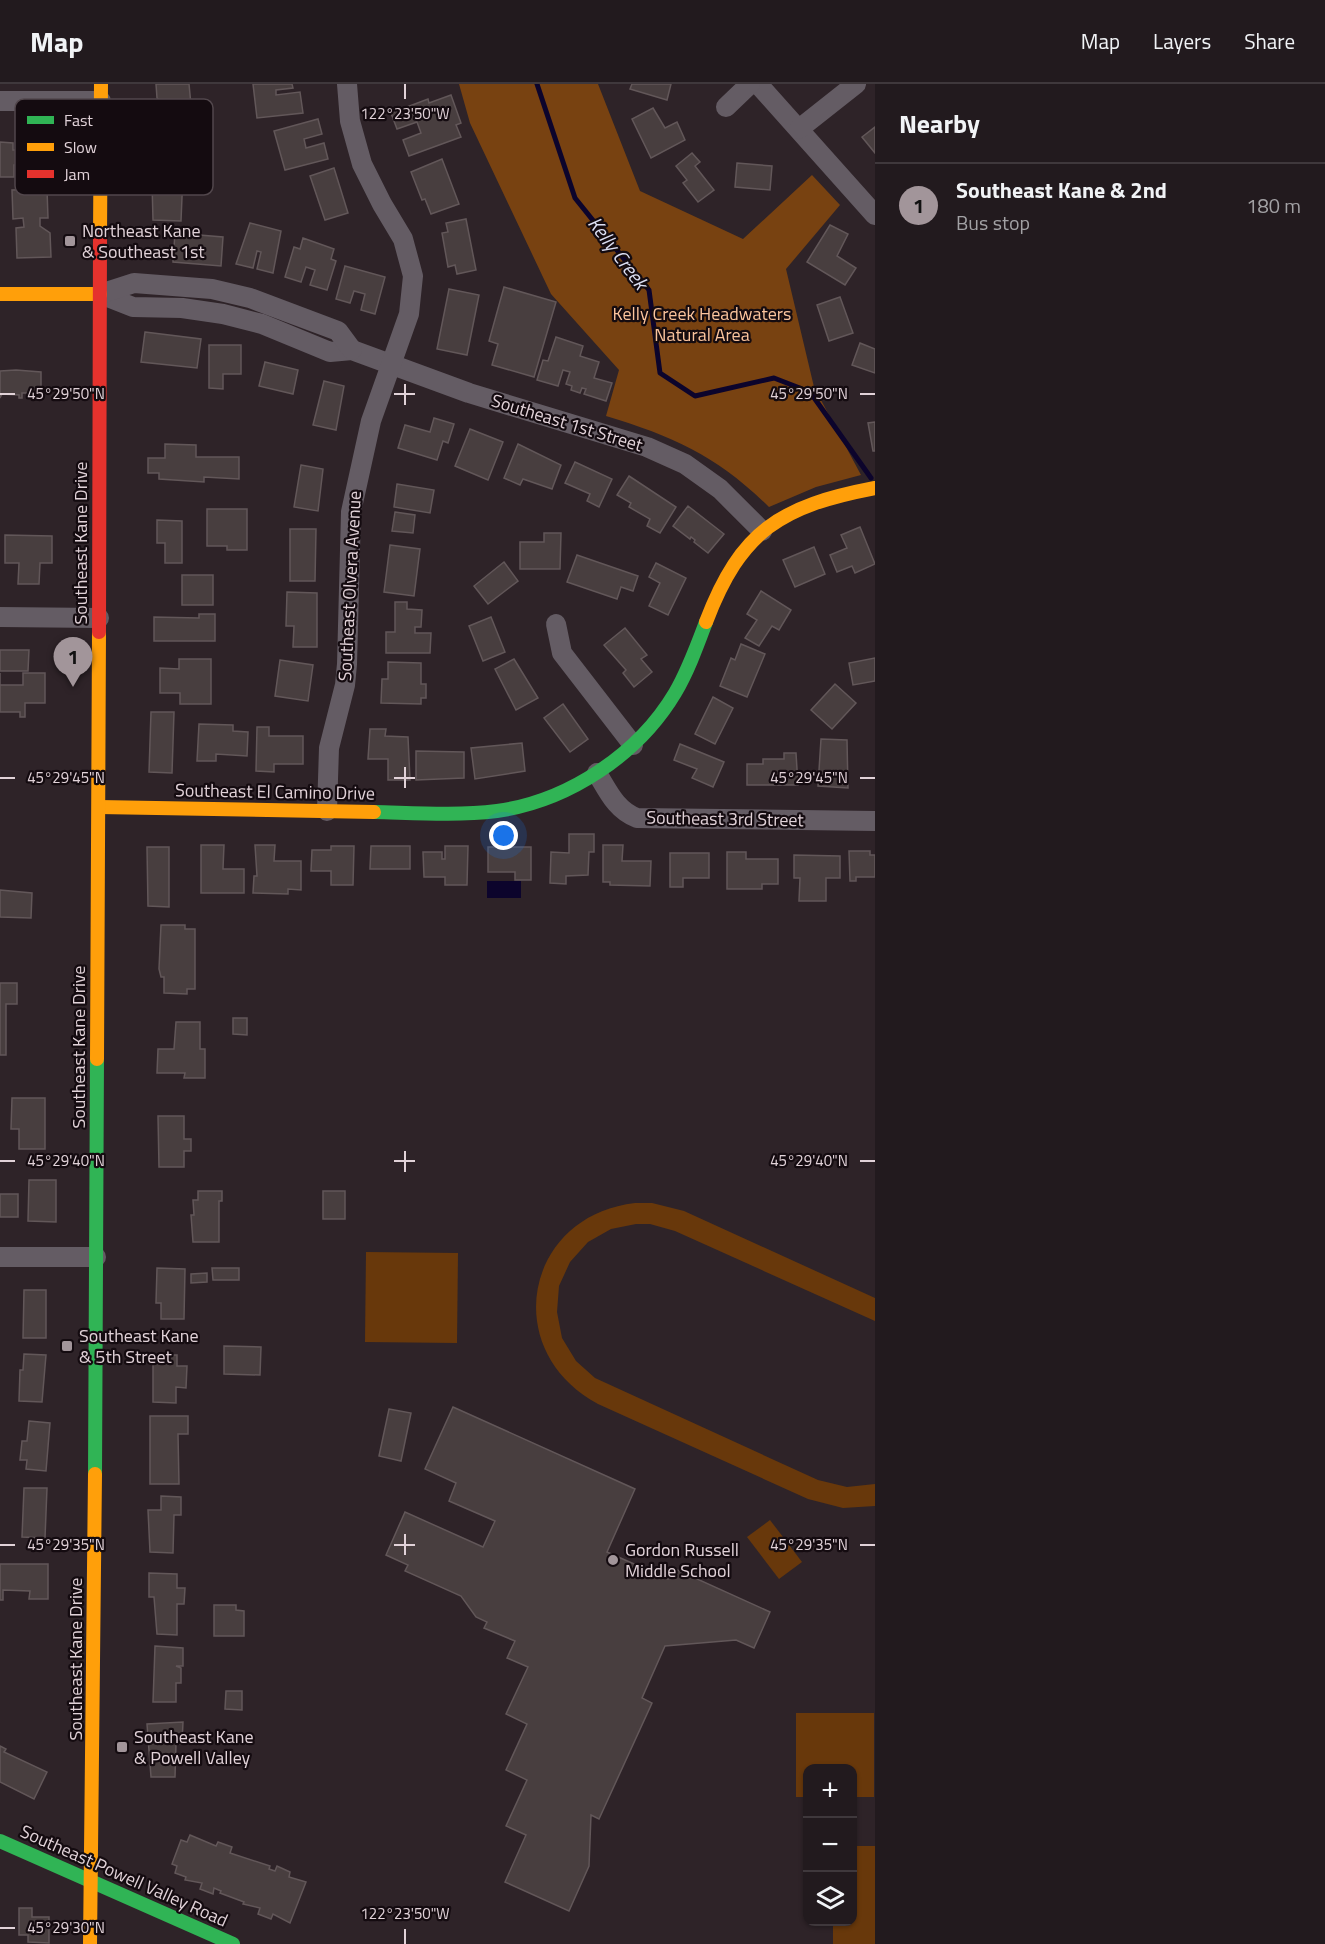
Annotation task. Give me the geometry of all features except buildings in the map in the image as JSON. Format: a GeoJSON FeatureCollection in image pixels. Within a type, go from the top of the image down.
{"type":"FeatureCollection","features":[{"type":"Feature","properties":{"kind":"main road","name":"Southeast Kane Drive"},"geometry":{"type":"LineString","coordinates":[[90,1944],[99,807],[100,195]]}},
{"type":"Feature","properties":{"kind":"main road","name":"Southeast 1st Street"},"geometry":{"type":"LineString","coordinates":[[0,294],[100,294]]}},
{"type":"Feature","properties":{"kind":"main road","name":"Southeast El Camino Drive"},"geometry":{"type":"LineString","coordinates":[[99,807],[485,813],[533,803],[597,773],[633,744],[671,698],[686,672],[715,594],[735,560],[762,531],[814,502],[875,488]]}},
{"type":"Feature","properties":{"kind":"main road","name":"Southeast Powell Valley Road"},"geometry":{"type":"LineString","coordinates":[[0,1842],[91,1884],[233,1944]]}},
{"type":"Feature","properties":{"kind":"street","name":"Southeast Olvera Avenue"},"geometry":{"type":"LineString","coordinates":[[327,811],[328,748],[345,686],[347,664],[351,512],[371,422],[413,295],[410,257],[404,239],[382,204],[362,164],[350,121],[347,84]]}},
{"type":"Feature","properties":{"kind":"street"},"geometry":{"type":"LineString","coordinates":[[726,107],[750,84]]}},
{"type":"Feature","properties":{"kind":"street"},"geometry":{"type":"LineString","coordinates":[[758,84],[875,215]]}},
{"type":"Feature","properties":{"kind":"street"},"geometry":{"type":"LineString","coordinates":[[799,129],[856,84]]}},
{"type":"Feature","properties":{"kind":"street"},"geometry":{"type":"LineString","coordinates":[[0,100],[101,92]]}},
{"type":"Feature","properties":{"kind":"street","name":"Southeast 1st Street"},"geometry":{"type":"LineString","coordinates":[[100,294],[133,307],[182,308],[222,314],[262,324],[330,352],[352,350],[469,393],[647,447],[685,464],[720,489],[762,531]]}},
{"type":"Feature","properties":{"kind":"street"},"geometry":{"type":"LineString","coordinates":[[0,617],[99,618]]}},
{"type":"Feature","properties":{"kind":"street"},"geometry":{"type":"LineString","coordinates":[[556,624],[562,653],[633,744]]}},
{"type":"Feature","properties":{"kind":"street","name":"Southeast 3rd Street"},"geometry":{"type":"LineString","coordinates":[[597,773],[617,805],[626,814],[637,818],[875,821]]}},
{"type":"Feature","properties":{"kind":"street"},"geometry":{"type":"LineString","coordinates":[[0,1257],[96,1257]]}},
{"type":"Feature","properties":{"kind":"shaded area"},"geometry":{"type":"Polygon","coordinates":[[[487,881],[521,881],[521,898],[487,898],[487,881]]]}},
{"type":"Feature","properties":{"kind":"shaded area"},"geometry":{"type":"Polygon","coordinates":[[[635,1203],[652,1203],[684,1211],[875,1298],[875,1321],[675,1231],[650,1224],[636,1224],[611,1229],[588,1242],[570,1262],[559,1286],[557,1312],[562,1338],[576,1361],[595,1378],[818,1480],[847,1487],[875,1484],[875,1506],[843,1508],[808,1499],[598,1404],[567,1381],[546,1352],[537,1321],[538,1288],[548,1258],[568,1232],[597,1213],[635,1203]]]}},
{"type":"Feature","properties":{"kind":"shaded area"},"geometry":{"type":"Polygon","coordinates":[[[366,1252],[458,1253],[457,1343],[365,1342],[366,1252]]]}},
{"type":"Feature","properties":{"kind":"shaded area"},"geometry":{"type":"Polygon","coordinates":[[[770,1520],[802,1562],[779,1579],[747,1537],[770,1520]]]}},
{"type":"Feature","properties":{"kind":"shaded area"},"geometry":{"type":"Polygon","coordinates":[[[796,1713],[874,1713],[874,1797],[857,1797],[857,1764],[803,1764],[803,1797],[796,1797],[796,1713]]]}},
{"type":"Feature","properties":{"kind":"shaded area"},"geometry":{"type":"Polygon","coordinates":[[[857,1846],[875,1846],[875,1944],[833,1944],[833,1926],[857,1926],[857,1846]]]}},
{"type":"Feature","properties":{"kind":"green space","name":"Kelly Creek Headwaters Natural Area"},"geometry":{"type":"Polygon","coordinates":[[[459,84],[598,84],[640,191],[743,239],[812,175],[840,205],[786,269],[814,387],[861,475],[816,487],[769,507],[731,474],[694,450],[653,432],[606,416],[619,370],[551,294],[470,123],[459,84]]]}},
{"type":"Feature","properties":{"kind":"waterway","name":"Kelly Creek"},"geometry":{"type":"LineString","coordinates":[[537,84],[575,198],[649,290],[660,373],[695,396],[774,378],[810,392],[871,478]]}},
{"type":"Feature","properties":{"kind":"traffic: fast"},"geometry":{"type":"LineString","coordinates":[[374,812],[482,813],[524,806],[575,786],[599,772],[621,755],[660,715],[684,676],[706,622]]}},
{"type":"Feature","properties":{"kind":"traffic: fast"},"geometry":{"type":"LineString","coordinates":[[95,1474],[97,1059]]}},
{"type":"Feature","properties":{"kind":"traffic: fast"},"geometry":{"type":"LineString","coordinates":[[0,1841],[233,1944]]}},
{"type":"Feature","properties":{"kind":"traffic: slow"},"geometry":{"type":"LineString","coordinates":[[101,84],[101,99]]}},
{"type":"Feature","properties":{"kind":"traffic: slow"},"geometry":{"type":"LineString","coordinates":[[100,195],[100,236]]}},
{"type":"Feature","properties":{"kind":"traffic: slow"},"geometry":{"type":"LineString","coordinates":[[0,294],[100,294]]}},
{"type":"Feature","properties":{"kind":"traffic: slow"},"geometry":{"type":"LineString","coordinates":[[706,622],[719,591],[734,565],[750,544],[768,527],[789,514],[814,504],[875,488]]}},
{"type":"Feature","properties":{"kind":"traffic: slow"},"geometry":{"type":"LineString","coordinates":[[97,1059],[99,632]]}},
{"type":"Feature","properties":{"kind":"traffic: slow"},"geometry":{"type":"LineString","coordinates":[[99,807],[374,812]]}},
{"type":"Feature","properties":{"kind":"traffic: slow"},"geometry":{"type":"LineString","coordinates":[[90,1944],[95,1474]]}},
{"type":"Feature","properties":{"kind":"traffic: jam"},"geometry":{"type":"LineString","coordinates":[[99,632],[100,236]]}},
{"type":"Feature","properties":{"kind":"place","name":"Northeast Kane & Southeast 1st"},"geometry":{"type":"Point","coordinates":[70,241]}},
{"type":"Feature","properties":{"kind":"place","name":"Southeast Kane & 2nd"},"geometry":{"type":"Point","coordinates":[73,687]}},
{"type":"Feature","properties":{"kind":"place","name":"Southeast Kane & 5th Street"},"geometry":{"type":"Point","coordinates":[67,1346]}},
{"type":"Feature","properties":{"kind":"place","name":"Gordon Russell Middle School"},"geometry":{"type":"Point","coordinates":[613,1560]}},
{"type":"Feature","properties":{"kind":"place","name":"Southeast Kane & Powell Valley"},"geometry":{"type":"Point","coordinates":[122,1747]}}]}
